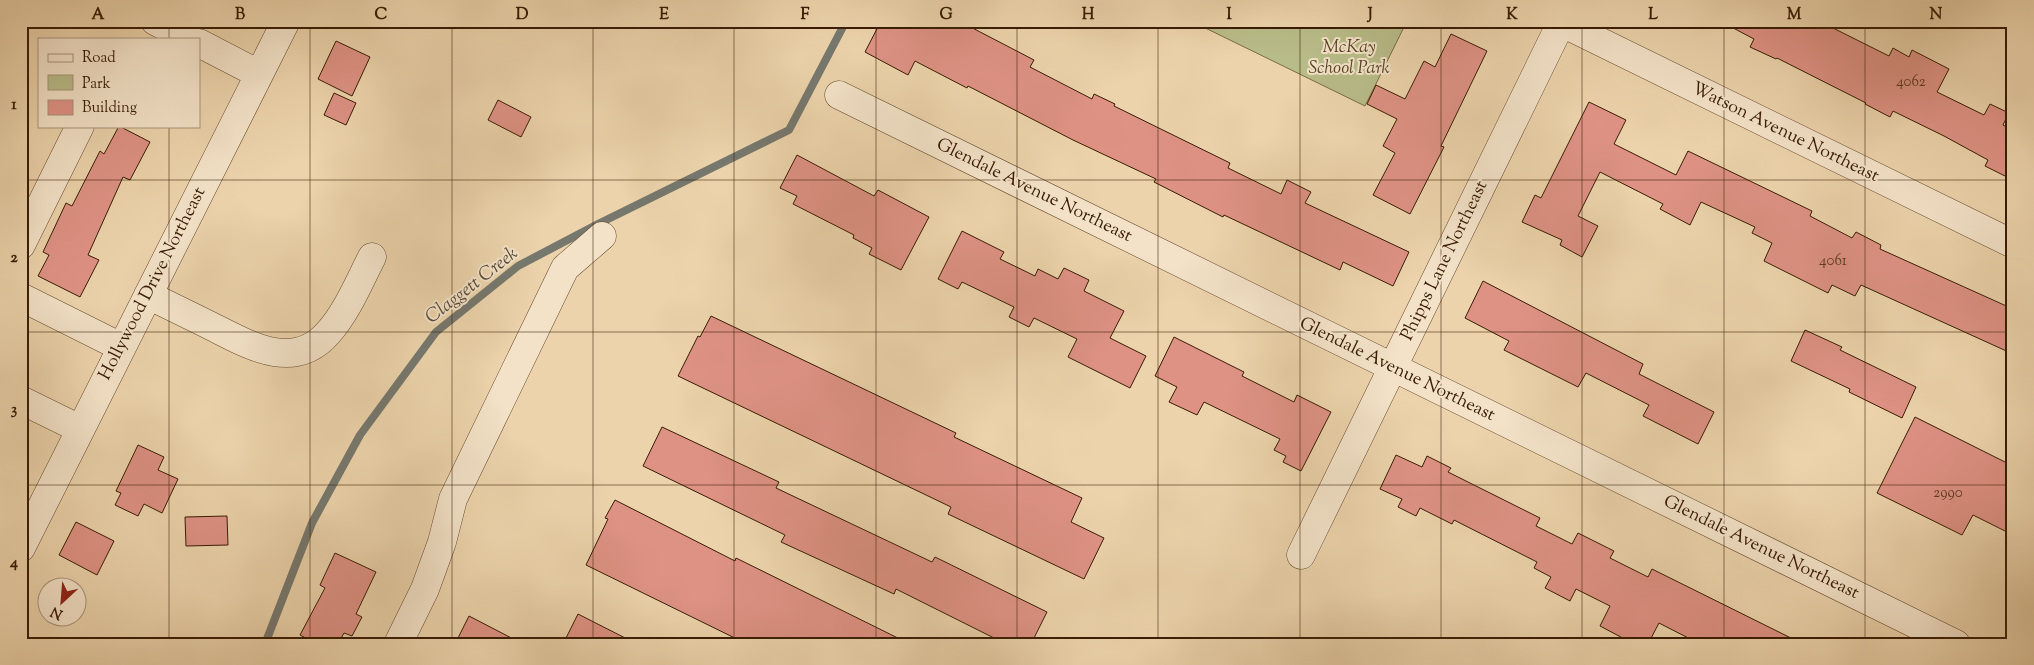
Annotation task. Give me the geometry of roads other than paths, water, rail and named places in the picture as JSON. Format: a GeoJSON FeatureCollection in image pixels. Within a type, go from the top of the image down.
{"type":"FeatureCollection","features":[{"type":"Feature","properties":{"kind":"street"},"geometry":{"type":"LineString","coordinates":[[155,21],[188,38]]}},
{"type":"Feature","properties":{"kind":"street","name":"Hollywood Drive Northeast"},"geometry":{"type":"LineString","coordinates":[[21,548],[286,21]]}},
{"type":"Feature","properties":{"kind":"street","name":"Watson Avenue Northeast"},"geometry":{"type":"LineString","coordinates":[[1560,22],[2013,244]]}},
{"type":"Feature","properties":{"kind":"street","name":"Phipps Lane Northeast"},"geometry":{"type":"LineString","coordinates":[[1301,555],[1560,22]]}},
{"type":"Feature","properties":{"kind":"street"},"geometry":{"type":"LineString","coordinates":[[200,44],[259,74]]}},
{"type":"Feature","properties":{"kind":"street","name":"Glendale Avenue Northeast"},"geometry":{"type":"LineString","coordinates":[[839,96],[1956,644]]}},
{"type":"Feature","properties":{"kind":"street"},"geometry":{"type":"LineString","coordinates":[[21,245],[79,128]]}},
{"type":"Feature","properties":{"kind":"street"},"geometry":{"type":"LineString","coordinates":[[398,644],[425,589],[442,542],[453,499],[565,268],[602,236]]}},
{"type":"Feature","properties":{"kind":"street"},"geometry":{"type":"LineString","coordinates":[[148,295],[253,347],[273,352],[288,353],[302,351],[322,339],[339,319],[372,257]]}},
{"type":"Feature","properties":{"kind":"street"},"geometry":{"type":"LineString","coordinates":[[21,297],[121,347]]}},
{"type":"Feature","properties":{"kind":"street"},"geometry":{"type":"LineString","coordinates":[[21,400],[80,429]]}},
{"type":"Feature","properties":{"kind":"waterway","name":"Claggett Creek"},"geometry":{"type":"LineString","coordinates":[[265,644],[312,523],[360,435],[436,332],[518,266],[598,224],[789,130],[846,21]]}},
{"type":"Feature","properties":{"kind":"park label","name":"McKay School Park"},"geometry":{"type":"Point","coordinates":[1349,58]}}]}
